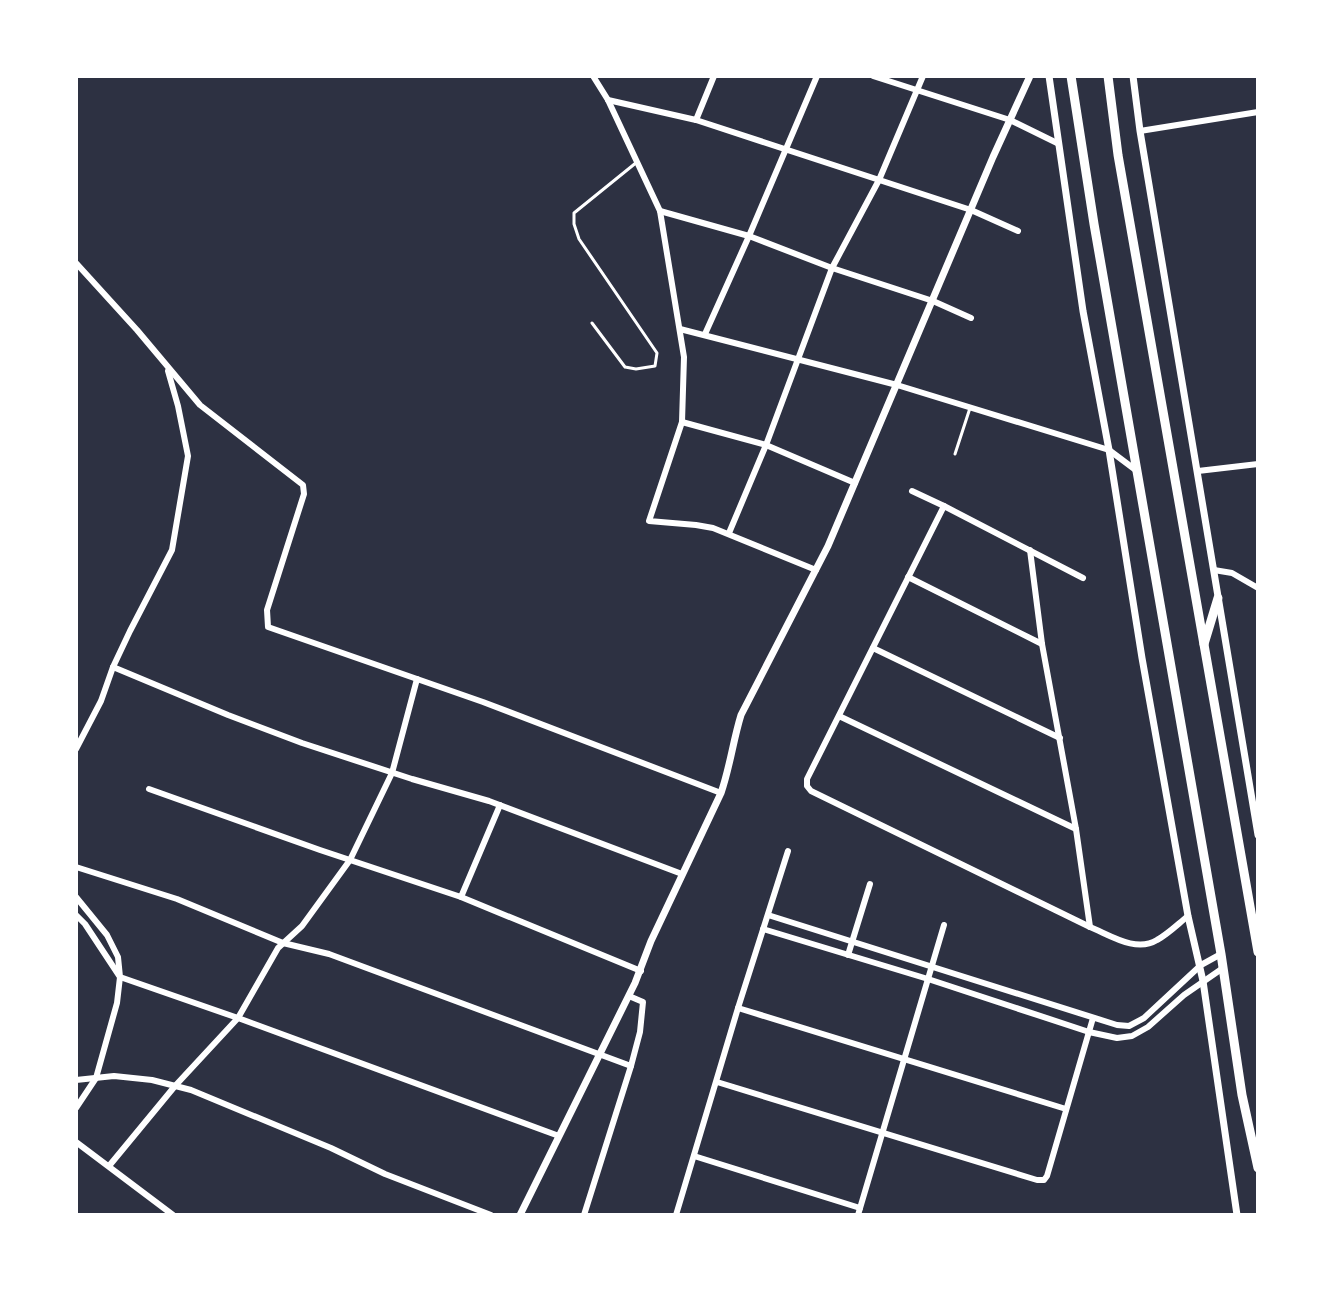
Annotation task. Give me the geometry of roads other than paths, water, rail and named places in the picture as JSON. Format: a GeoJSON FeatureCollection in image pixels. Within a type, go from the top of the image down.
{"type":"FeatureCollection","features":[{"type":"Feature","properties":{"kind":"main road"},"geometry":{"type":"LineString","coordinates":[[1071,76],[1221,954],[1242,1095],[1258,1168]]}},
{"type":"Feature","properties":{"kind":"main road"},"geometry":{"type":"LineString","coordinates":[[1108,76],[1118,155],[1258,952]]}},
{"type":"Feature","properties":{"kind":"main road"},"geometry":{"type":"LineString","coordinates":[[1204,647],[1218,598]]}},
{"type":"Feature","properties":{"kind":"street"},"geometry":{"type":"LineString","coordinates":[[696,120],[714,76]]}},
{"type":"Feature","properties":{"kind":"street"},"geometry":{"type":"LineString","coordinates":[[705,334],[817,76]]}},
{"type":"Feature","properties":{"kind":"street"},"geometry":{"type":"LineString","coordinates":[[873,76],[1010,120],[1057,143]]}},
{"type":"Feature","properties":{"kind":"street"},"geometry":{"type":"LineString","coordinates":[[729,533],[766,445],[832,268],[879,180],[923,76]]}},
{"type":"Feature","properties":{"kind":"street"},"geometry":{"type":"LineString","coordinates":[[520,1215],[641,971],[651,941],[721,793],[741,715],[828,546],[1030,76]]}},
{"type":"Feature","properties":{"kind":"street"},"geometry":{"type":"LineString","coordinates":[[1049,76],[1083,311],[1142,658],[1188,916],[1201,965],[1237,1215]]}},
{"type":"Feature","properties":{"kind":"street"},"geometry":{"type":"LineString","coordinates":[[1133,76],[1218,598],[1256,807],[1258,835]]}},
{"type":"Feature","properties":{"kind":"street"},"geometry":{"type":"LineString","coordinates":[[597,78],[660,211],[684,357],[682,422],[649,521],[696,525],[729,533],[816,570]]}},
{"type":"Feature","properties":{"kind":"street"},"geometry":{"type":"LineString","coordinates":[[608,100],[696,120],[971,210],[1018,231]]}},
{"type":"Feature","properties":{"kind":"street"},"geometry":{"type":"LineString","coordinates":[[1140,131],[1258,112]]}},
{"type":"Feature","properties":{"kind":"street"},"geometry":{"type":"LineString","coordinates":[[660,211],[749,236],[832,268],[933,301],[971,318]]}},
{"type":"Feature","properties":{"kind":"street"},"geometry":{"type":"LineString","coordinates":[[76,263],[200,405],[303,485],[304,494],[267,610],[268,627],[417,679],[721,793]]}},
{"type":"Feature","properties":{"kind":"street"},"geometry":{"type":"LineString","coordinates":[[680,329],[897,385],[1109,450],[1138,472]]}},
{"type":"Feature","properties":{"kind":"street"},"geometry":{"type":"LineString","coordinates":[[76,749],[172,550],[188,456],[167,367]]}},
{"type":"Feature","properties":{"kind":"street"},"geometry":{"type":"LineString","coordinates":[[682,422],[766,445],[855,483]]}},
{"type":"Feature","properties":{"kind":"street"},"geometry":{"type":"LineString","coordinates":[[1198,471],[1258,464]]}},
{"type":"Feature","properties":{"kind":"street"},"geometry":{"type":"LineString","coordinates":[[912,491],[1083,578]]}},
{"type":"Feature","properties":{"kind":"street"},"geometry":{"type":"LineString","coordinates":[[944,506],[807,779],[807,786],[811,791],[1130,944],[1144,945],[1156,941],[1188,916]]}},
{"type":"Feature","properties":{"kind":"street"},"geometry":{"type":"LineString","coordinates":[[1030,550],[1042,644],[1076,829],[1090,927]]}},
{"type":"Feature","properties":{"kind":"street"},"geometry":{"type":"LineString","coordinates":[[1214,570],[1232,573],[1258,588]]}},
{"type":"Feature","properties":{"kind":"street"},"geometry":{"type":"LineString","coordinates":[[908,577],[1042,644]]}},
{"type":"Feature","properties":{"kind":"street"},"geometry":{"type":"LineString","coordinates":[[873,648],[1060,738]]}},
{"type":"Feature","properties":{"kind":"street"},"geometry":{"type":"LineString","coordinates":[[113,667],[228,715],[392,773],[500,805],[682,874]]}},
{"type":"Feature","properties":{"kind":"street"},"geometry":{"type":"LineString","coordinates":[[109,1166],[175,1086],[238,1018],[278,948],[302,926],[350,860],[392,773],[417,679]]}},
{"type":"Feature","properties":{"kind":"street"},"geometry":{"type":"LineString","coordinates":[[839,716],[1076,829]]}},
{"type":"Feature","properties":{"kind":"street"},"geometry":{"type":"LineString","coordinates":[[149,789],[461,897],[641,971]]}},
{"type":"Feature","properties":{"kind":"street"},"geometry":{"type":"LineString","coordinates":[[461,897],[500,805]]}},
{"type":"Feature","properties":{"kind":"street"},"geometry":{"type":"LineString","coordinates":[[676,1215],[788,851]]}},
{"type":"Feature","properties":{"kind":"street"},"geometry":{"type":"LineString","coordinates":[[76,867],[177,899],[283,943],[329,954],[631,1066]]}},
{"type":"Feature","properties":{"kind":"street"},"geometry":{"type":"LineString","coordinates":[[848,955],[870,884]]}},
{"type":"Feature","properties":{"kind":"street"},"geometry":{"type":"LineString","coordinates":[[76,897],[107,935],[118,957],[120,977],[117,1003],[96,1078],[76,1108]]}},
{"type":"Feature","properties":{"kind":"street"},"geometry":{"type":"LineString","coordinates":[[76,915],[120,977],[559,1136]]}},
{"type":"Feature","properties":{"kind":"street"},"geometry":{"type":"LineString","coordinates":[[768,915],[1117,1025],[1129,1026],[1144,1018],[1201,965],[1221,954]]}},
{"type":"Feature","properties":{"kind":"street"},"geometry":{"type":"LineString","coordinates":[[694,1156],[859,1212],[944,925]]}},
{"type":"Feature","properties":{"kind":"street"},"geometry":{"type":"LineString","coordinates":[[763,929],[1089,1032],[1117,1038],[1132,1036],[1148,1027],[1223,968]]}},
{"type":"Feature","properties":{"kind":"street"},"geometry":{"type":"LineString","coordinates":[[584,1215],[640,1032],[643,1002],[629,996]]}},
{"type":"Feature","properties":{"kind":"street"},"geometry":{"type":"LineString","coordinates":[[738,1008],[1066,1109]]}},
{"type":"Feature","properties":{"kind":"street"},"geometry":{"type":"LineString","coordinates":[[717,1082],[1044,1180],[1093,1018]]}},
{"type":"Feature","properties":{"kind":"street"},"geometry":{"type":"LineString","coordinates":[[1129,1026],[1132,1036]]}},
{"type":"Feature","properties":{"kind":"street"},"geometry":{"type":"LineString","coordinates":[[76,1080],[114,1076],[152,1080],[191,1090],[331,1148],[385,1174],[491,1215]]}},
{"type":"Feature","properties":{"kind":"street"},"geometry":{"type":"LineString","coordinates":[[76,1142],[173,1215]]}},
{"type":"Feature","properties":{"kind":"lane"},"geometry":{"type":"LineString","coordinates":[[592,323],[625,367],[655,366],[657,353],[579,239],[574,224],[574,213],[637,162]]}},
{"type":"Feature","properties":{"kind":"lane"},"geometry":{"type":"LineString","coordinates":[[955,454],[970,408]]}},
{"type":"Feature","properties":{"kind":"lane"},"geometry":{"type":"LineString","coordinates":[[1248,774],[1258,772]]}}]}
